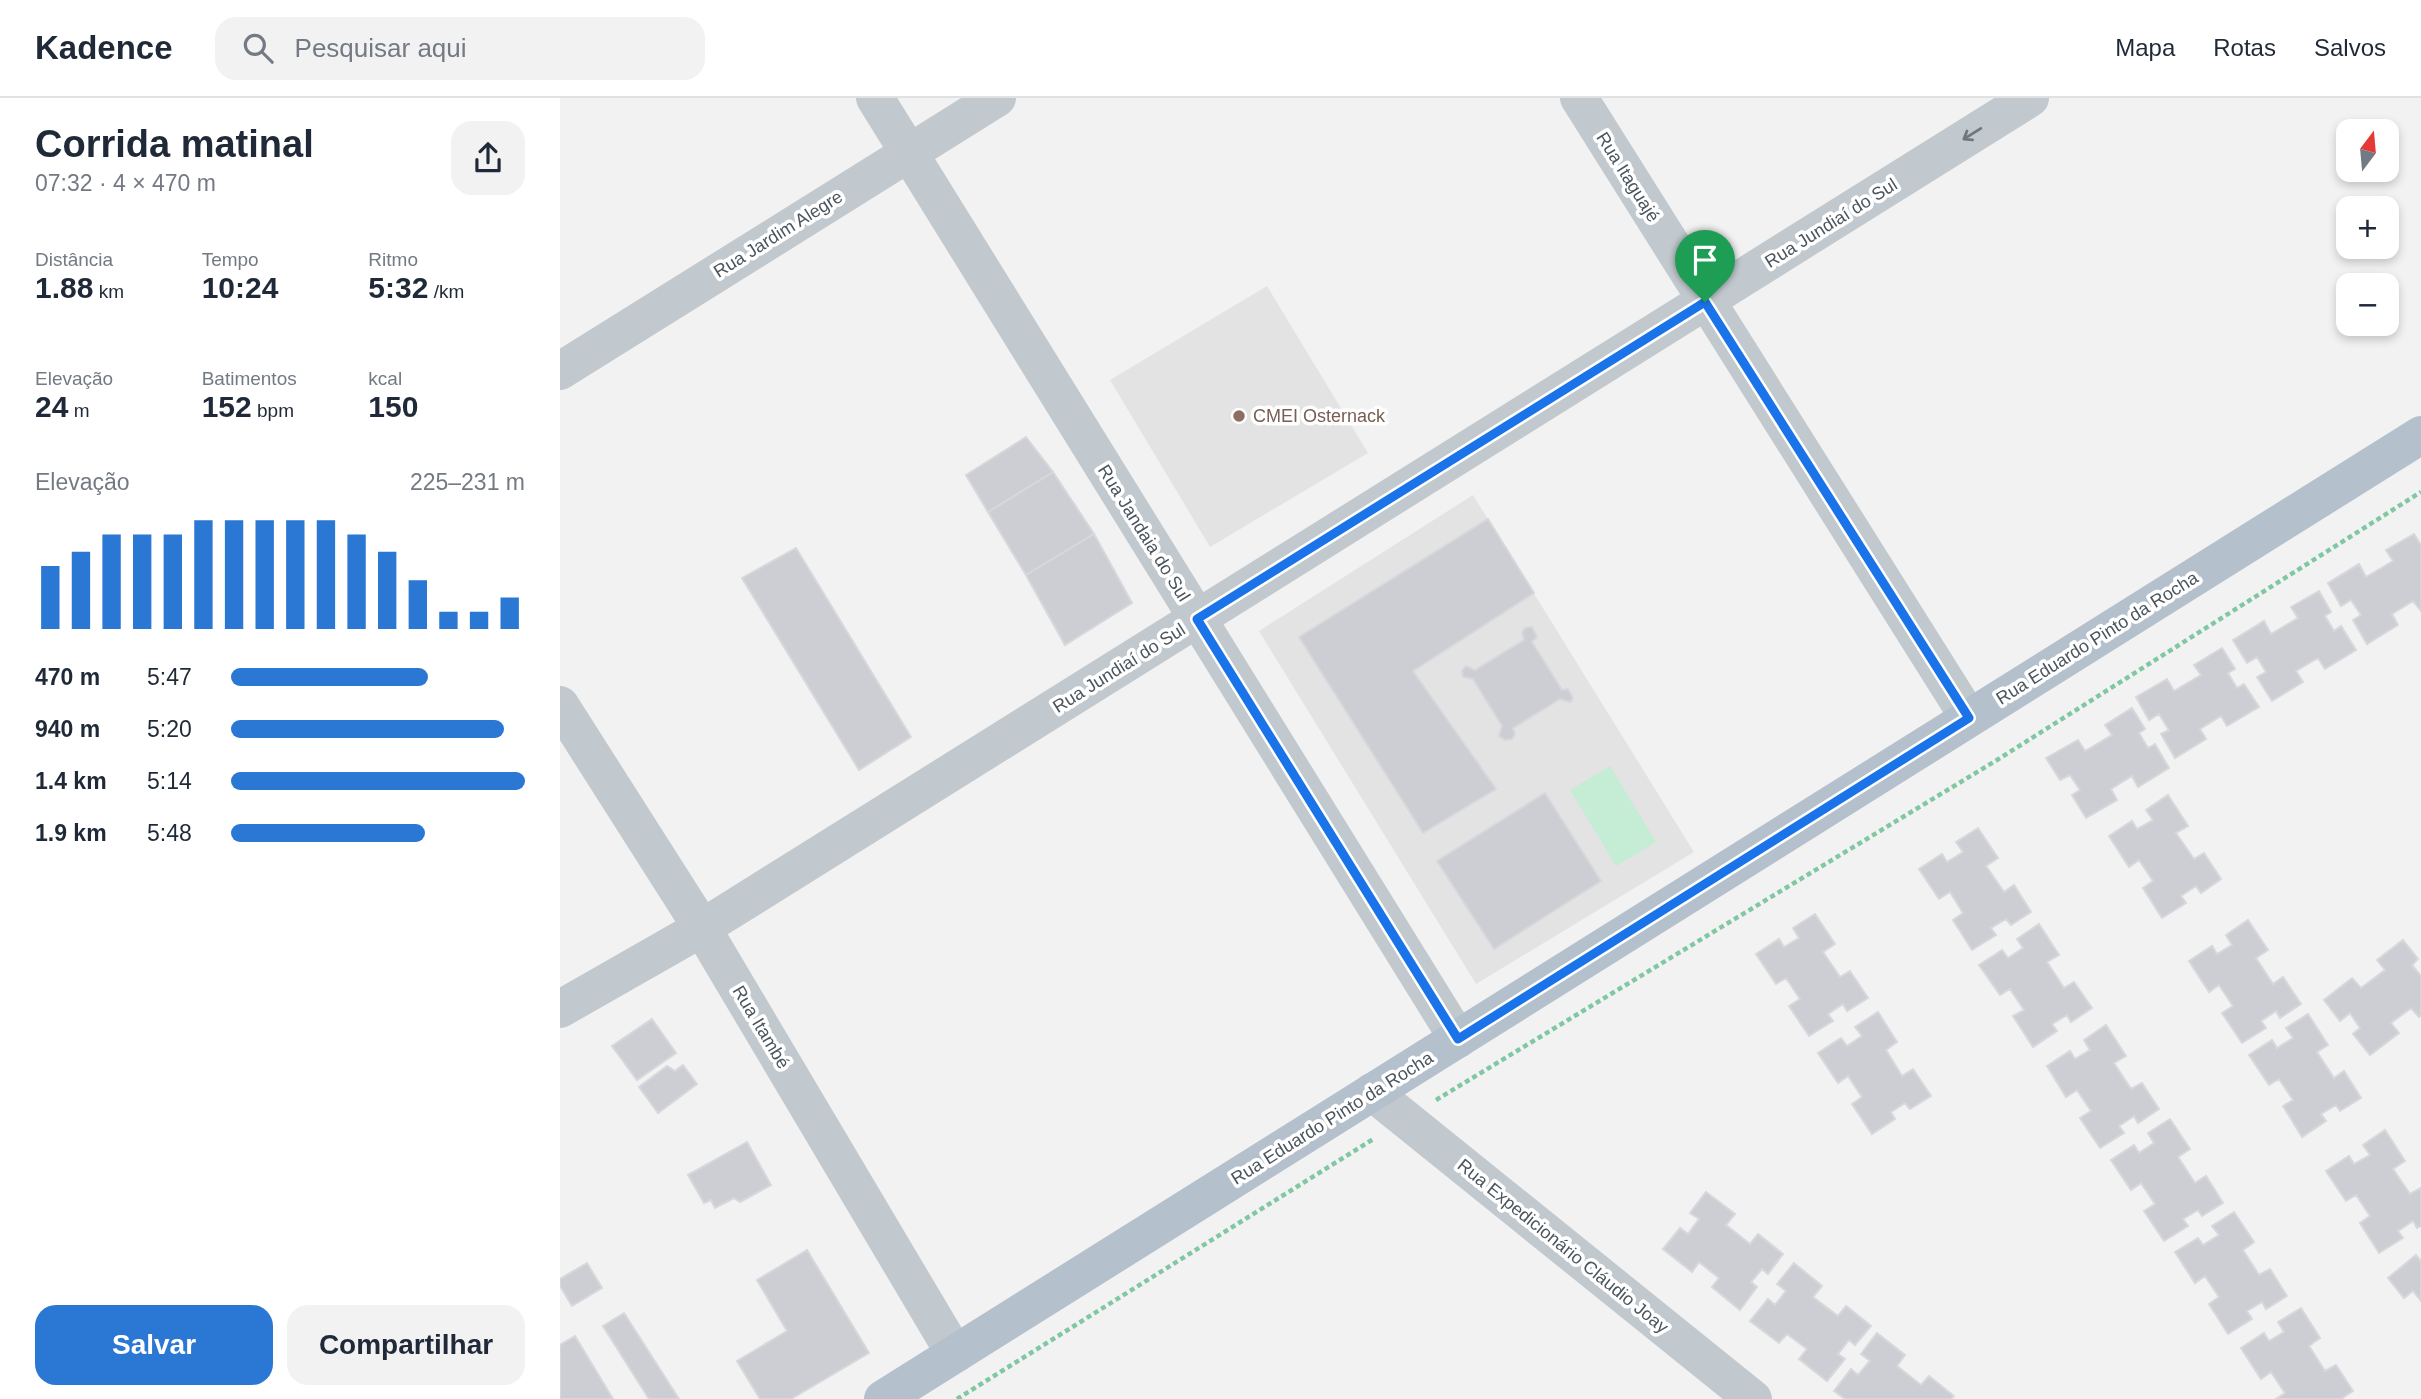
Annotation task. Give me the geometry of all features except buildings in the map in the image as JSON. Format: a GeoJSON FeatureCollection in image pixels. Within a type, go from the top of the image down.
{"type":"FeatureCollection","features":[{"type":"Feature","properties":{"kind":"main road","name":"Rua Eduardo Pinto da Rocha"},"geometry":{"type":"LineString","coordinates":[[883,1399],[2421,435]]}},
{"type":"Feature","properties":{"kind":"street","name":"Rua Jandaia do Sul"},"geometry":{"type":"LineString","coordinates":[[875,98],[1458,1039]]}},
{"type":"Feature","properties":{"kind":"street","name":"Rua Jardim Alegre"},"geometry":{"type":"LineString","coordinates":[[560,371],[997,98]]}},
{"type":"Feature","properties":{"kind":"street","name":"Rua Itaguajé"},"geometry":{"type":"LineString","coordinates":[[1579,98],[1969,718]]}},
{"type":"Feature","properties":{"kind":"street","name":"Rua Jundiaí do Sul"},"geometry":{"type":"LineString","coordinates":[[560,1009],[702,928],[2030,98]]}},
{"type":"Feature","properties":{"kind":"street","name":"Rua Itambé"},"geometry":{"type":"LineString","coordinates":[[560,705],[702,928],[955,1354]]}},
{"type":"Feature","properties":{"kind":"street","name":"Rua Expedicionário Cláudio Joay"},"geometry":{"type":"LineString","coordinates":[[1372,1092],[1753,1399]]}},
{"type":"Feature","properties":{"kind":"path"},"geometry":{"type":"LineString","coordinates":[[1441,1097],[1997,760],[2421,492]]}},
{"type":"Feature","properties":{"kind":"path"},"geometry":{"type":"LineString","coordinates":[[957,1399],[1387,1130]]}},
{"type":"Feature","properties":{"kind":"shaded area","name":"CMEI Osternack"},"geometry":{"type":"Polygon","coordinates":[[[1267,286],[1368,453],[1210,547],[1110,380],[1267,286]]]}},
{"type":"Feature","properties":{"kind":"shaded area"},"geometry":{"type":"Polygon","coordinates":[[[1473,495],[1694,852],[1476,984],[1259,631],[1473,495]]]}},
{"type":"Feature","properties":{"kind":"green space"},"geometry":{"type":"Polygon","coordinates":[[[1610,766],[1656,842],[1616,866],[1570,790],[1610,766]]]}},
{"type":"Feature","properties":{"kind":"place","name":"CMEI Osternack"},"geometry":{"type":"Point","coordinates":[1239,416]}},
{"type":"Feature","properties":{"kind":"route"},"geometry":{"type":"LineString","coordinates":[[1705,302],[1969,718],[1458,1039],[1197,619],[1705,302]]}}]}
